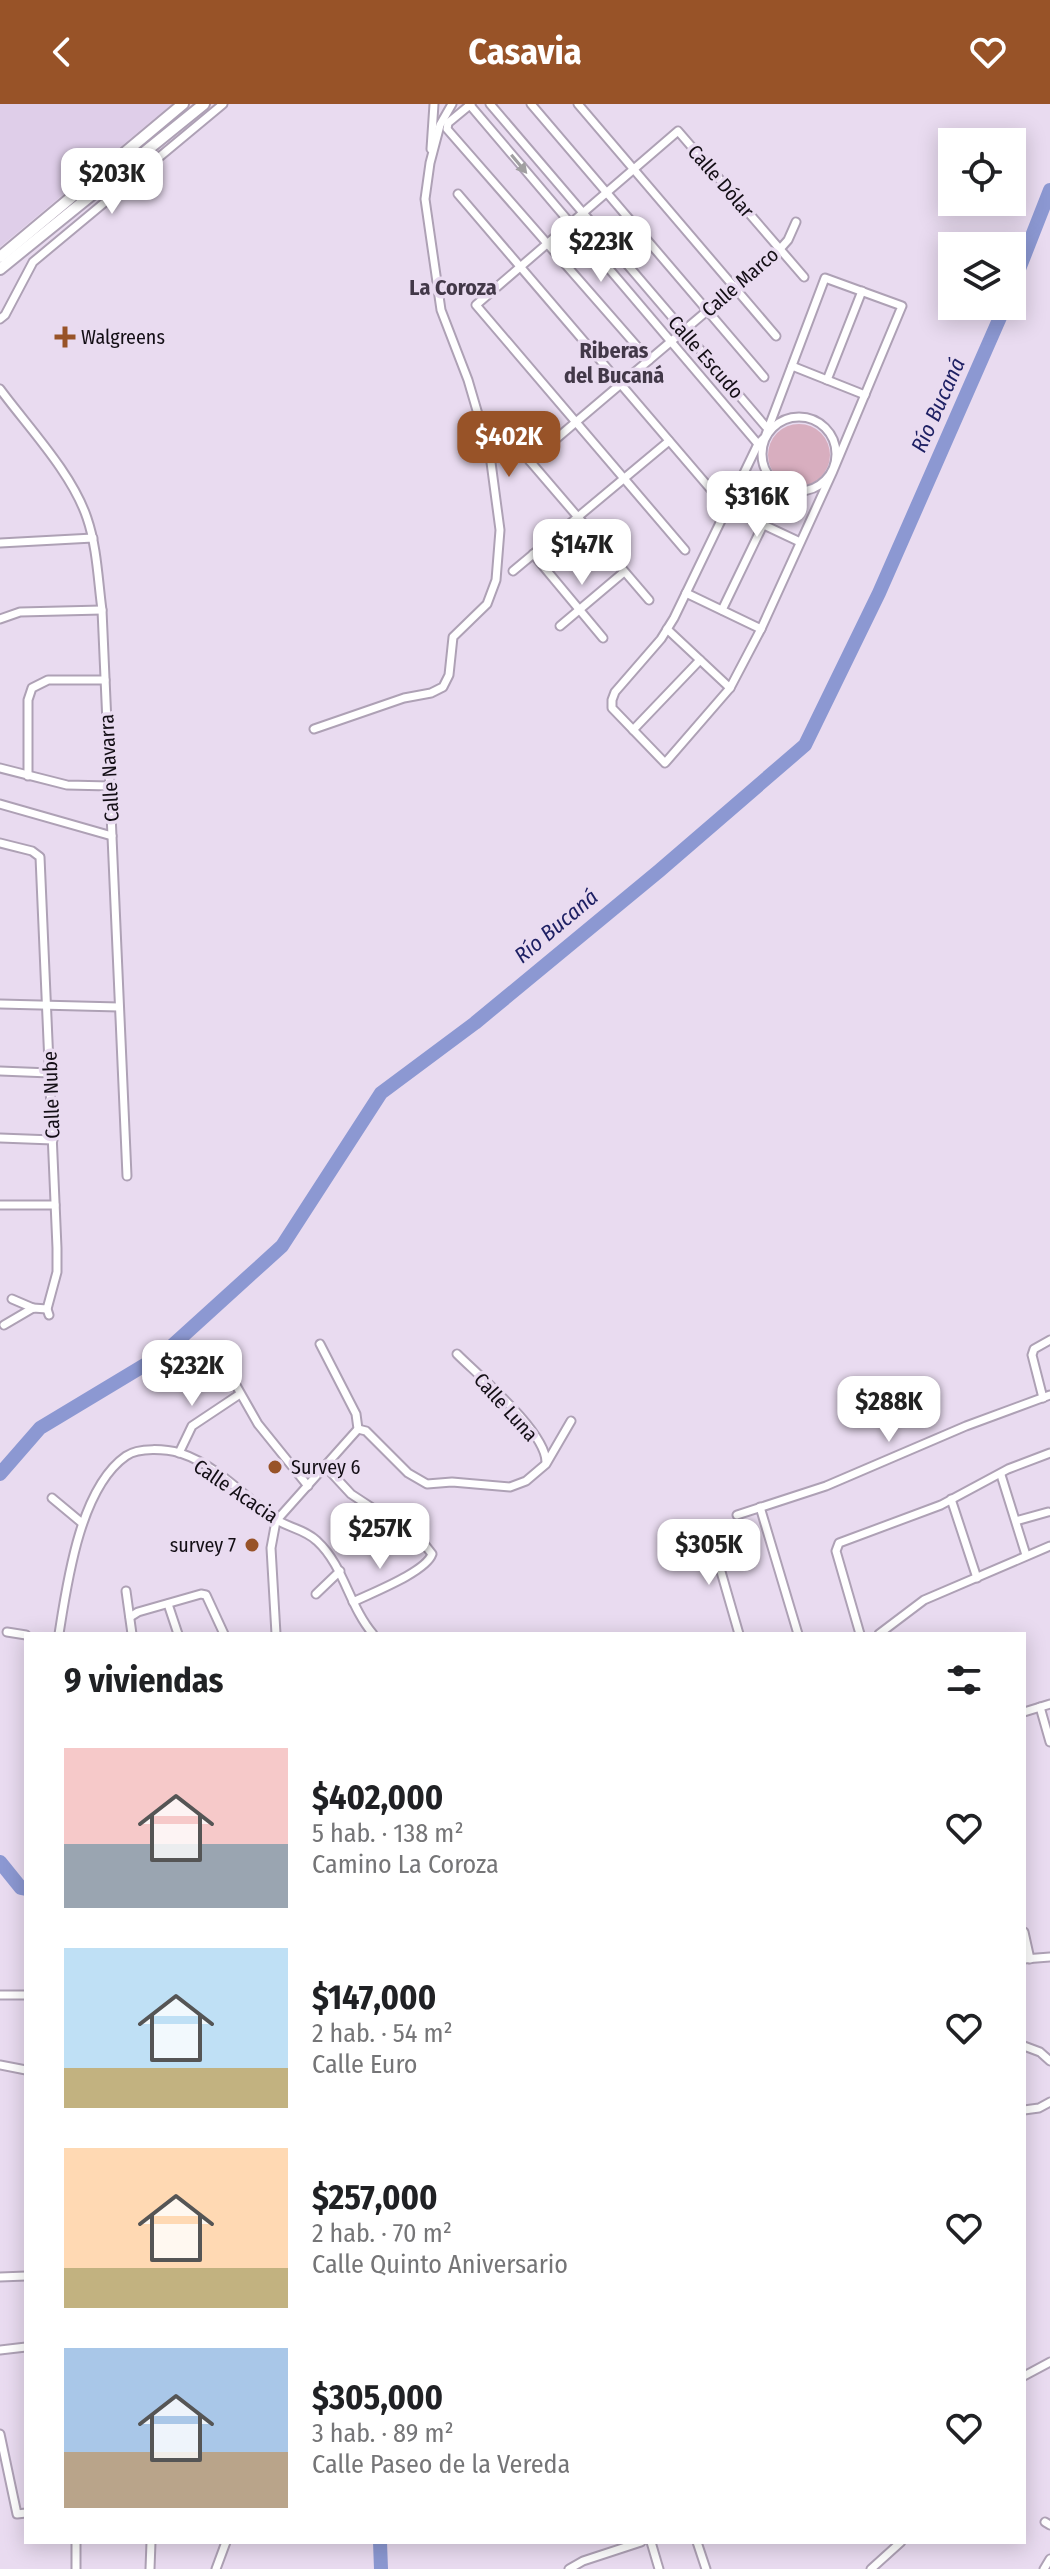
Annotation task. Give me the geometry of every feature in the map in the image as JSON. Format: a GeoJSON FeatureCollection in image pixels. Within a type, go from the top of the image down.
{"type":"FeatureCollection","features":[{"type":"Feature","properties":{"kind":"main road"},"geometry":{"type":"LineString","coordinates":[[0,257],[183,104]]}},
{"type":"Feature","properties":{"kind":"main road"},"geometry":{"type":"LineString","coordinates":[[0,269],[204,104]]}},
{"type":"Feature","properties":{"kind":"street"},"geometry":{"type":"LineString","coordinates":[[0,319],[33,262],[223,104]]}},
{"type":"Feature","properties":{"kind":"street"},"geometry":{"type":"LineString","coordinates":[[314,729],[443,687],[449,675],[453,637],[487,604],[496,580],[500,530],[490,455],[468,380],[441,310],[425,199],[434,104]]}},
{"type":"Feature","properties":{"kind":"street"},"geometry":{"type":"LineString","coordinates":[[430,163],[440,125],[452,104]]}},
{"type":"Feature","properties":{"kind":"street"},"geometry":{"type":"LineString","coordinates":[[470,104],[448,123],[447,129],[649,360]]}},
{"type":"Feature","properties":{"kind":"street","name":"Calle Escudo"},"geometry":{"type":"LineString","coordinates":[[470,104],[758,444]]}},
{"type":"Feature","properties":{"kind":"street","name":"Calle Escudo"},"geometry":{"type":"LineString","coordinates":[[490,104],[767,428]]}},
{"type":"Feature","properties":{"kind":"street"},"geometry":{"type":"LineString","coordinates":[[531,104],[764,377]]}},
{"type":"Feature","properties":{"kind":"street"},"geometry":{"type":"LineString","coordinates":[[578,104],[776,336]]}},
{"type":"Feature","properties":{"kind":"street","name":"Calle Dólar"},"geometry":{"type":"LineString","coordinates":[[685,550],[476,305],[678,131],[804,277]]}},
{"type":"Feature","properties":{"kind":"street"},"geometry":{"type":"LineString","coordinates":[[458,194],[713,492]]}},
{"type":"Feature","properties":{"kind":"street","name":"Calle Marco"},"geometry":{"type":"LineString","coordinates":[[530,461],[780,249],[796,222]]}},
{"type":"Feature","properties":{"kind":"street"},"geometry":{"type":"LineString","coordinates":[[792,366],[767,428],[765,437],[762,451],[763,465],[770,478],[782,487],[796,491],[811,489],[833,471],[837,457],[835,442],[828,429],[816,420],[802,416],[787,418],[775,425],[765,437],[758,444],[667,629],[612,700],[612,708],[665,763],[730,688],[761,629],[833,471],[902,306],[825,278],[792,366]]}},
{"type":"Feature","properties":{"kind":"street"},"geometry":{"type":"LineString","coordinates":[[827,380],[862,291]]}},
{"type":"Feature","properties":{"kind":"street"},"geometry":{"type":"LineString","coordinates":[[792,366],[865,395]]}},
{"type":"Feature","properties":{"kind":"street","name":"Calle Navarra"},"geometry":{"type":"LineString","coordinates":[[0,389],[66,478],[86,515],[93,538],[102,610],[127,1176]]}},
{"type":"Feature","properties":{"kind":"street"},"geometry":{"type":"LineString","coordinates":[[499,425],[649,600]]}},
{"type":"Feature","properties":{"kind":"street"},"geometry":{"type":"LineString","coordinates":[[513,571],[669,441]]}},
{"type":"Feature","properties":{"kind":"street"},"geometry":{"type":"LineString","coordinates":[[728,508],[800,542]]}},
{"type":"Feature","properties":{"kind":"street"},"geometry":{"type":"LineString","coordinates":[[722,610],[763,525]]}},
{"type":"Feature","properties":{"kind":"street"},"geometry":{"type":"LineString","coordinates":[[0,543],[93,538]]}},
{"type":"Feature","properties":{"kind":"street"},"geometry":{"type":"LineString","coordinates":[[533,554],[603,638]]}},
{"type":"Feature","properties":{"kind":"street"},"geometry":{"type":"LineString","coordinates":[[560,626],[624,572]]}},
{"type":"Feature","properties":{"kind":"street"},"geometry":{"type":"LineString","coordinates":[[686,593],[761,629]]}},
{"type":"Feature","properties":{"kind":"street"},"geometry":{"type":"LineString","coordinates":[[0,619],[20,612],[102,610]]}},
{"type":"Feature","properties":{"kind":"street"},"geometry":{"type":"LineString","coordinates":[[667,629],[730,688]]}},
{"type":"Feature","properties":{"kind":"street"},"geometry":{"type":"LineString","coordinates":[[633,730],[700,660]]}},
{"type":"Feature","properties":{"kind":"street"},"geometry":{"type":"LineString","coordinates":[[28,776],[28,700],[32,688],[48,680],[105,680]]}},
{"type":"Feature","properties":{"kind":"street"},"geometry":{"type":"LineString","coordinates":[[0,768],[67,785],[110,786]]}},
{"type":"Feature","properties":{"kind":"street"},"geometry":{"type":"LineString","coordinates":[[0,804],[112,836]]}},
{"type":"Feature","properties":{"kind":"street","name":"Calle Nube"},"geometry":{"type":"LineString","coordinates":[[0,843],[32,851],[40,857],[57,1272],[48,1312],[33,1308]]}},
{"type":"Feature","properties":{"kind":"street"},"geometry":{"type":"LineString","coordinates":[[0,1004],[119,1007]]}},
{"type":"Feature","properties":{"kind":"street"},"geometry":{"type":"LineString","coordinates":[[0,1071],[50,1073]]}},
{"type":"Feature","properties":{"kind":"street"},"geometry":{"type":"LineString","coordinates":[[0,1138],[53,1140]]}},
{"type":"Feature","properties":{"kind":"street"},"geometry":{"type":"LineString","coordinates":[[0,1205],[55,1205]]}},
{"type":"Feature","properties":{"kind":"street"},"geometry":{"type":"LineString","coordinates":[[12,1299],[33,1308]]}},
{"type":"Feature","properties":{"kind":"street"},"geometry":{"type":"LineString","coordinates":[[4,1325],[33,1308]]}},
{"type":"Feature","properties":{"kind":"street"},"geometry":{"type":"LineString","coordinates":[[737,1515],[826,1486],[966,1426],[1047,1396],[1032,1355],[1034,1349],[1050,1340]]}},
{"type":"Feature","properties":{"kind":"street"},"geometry":{"type":"LineString","coordinates":[[276,1632],[271,1548],[276,1521],[358,1429],[356,1414],[320,1344]]}},
{"type":"Feature","properties":{"kind":"street","name":"Calle Luna"},"geometry":{"type":"LineString","coordinates":[[457,1354],[518,1413],[546,1452],[546,1464]]}},
{"type":"Feature","properties":{"kind":"street"},"geometry":{"type":"LineString","coordinates":[[225,1366],[258,1424],[308,1486]]}},
{"type":"Feature","properties":{"kind":"street"},"geometry":{"type":"LineString","coordinates":[[179,1453],[192,1426],[240,1394]]}},
{"type":"Feature","properties":{"kind":"street","name":"Calle Luna"},"geometry":{"type":"LineString","coordinates":[[358,1429],[366,1431],[408,1473],[427,1484],[452,1482],[510,1487],[526,1481],[546,1464],[571,1421]]}},
{"type":"Feature","properties":{"kind":"street","name":"Calle Acacia"},"geometry":{"type":"LineString","coordinates":[[59,1632],[82,1523],[104,1481],[126,1456],[142,1450],[179,1453],[220,1475],[276,1521],[316,1540],[340,1571],[353,1602],[372,1632]]}},
{"type":"Feature","properties":{"kind":"street"},"geometry":{"type":"LineString","coordinates":[[859,1632],[836,1551],[839,1543],[951,1499],[1008,1469],[1050,1453]]}},
{"type":"Feature","properties":{"kind":"street"},"geometry":{"type":"LineString","coordinates":[[326,1467],[351,1494],[421,1540],[432,1554],[424,1566],[353,1602]]}},
{"type":"Feature","properties":{"kind":"street"},"geometry":{"type":"LineString","coordinates":[[1001,1475],[1026,1555]]}},
{"type":"Feature","properties":{"kind":"street"},"geometry":{"type":"LineString","coordinates":[[52,1498],[82,1523]]}},
{"type":"Feature","properties":{"kind":"street"},"geometry":{"type":"LineString","coordinates":[[951,1499],[977,1578]]}},
{"type":"Feature","properties":{"kind":"street"},"geometry":{"type":"LineString","coordinates":[[760,1507],[797,1632]]}},
{"type":"Feature","properties":{"kind":"street"},"geometry":{"type":"LineString","coordinates":[[1016,1521],[1048,1512]]}},
{"type":"Feature","properties":{"kind":"street"},"geometry":{"type":"LineString","coordinates":[[709,1530],[738,1632]]}},
{"type":"Feature","properties":{"kind":"street"},"geometry":{"type":"LineString","coordinates":[[882,1632],[924,1600],[1050,1546]]}},
{"type":"Feature","properties":{"kind":"street"},"geometry":{"type":"LineString","coordinates":[[316,1594],[340,1571]]}},
{"type":"Feature","properties":{"kind":"street"},"geometry":{"type":"LineString","coordinates":[[126,1591],[132,1632]]}},
{"type":"Feature","properties":{"kind":"street"},"geometry":{"type":"LineString","coordinates":[[130,1617],[201,1594],[206,1595],[223,1632]]}},
{"type":"Feature","properties":{"kind":"street"},"geometry":{"type":"LineString","coordinates":[[168,1604],[177,1632]]}},
{"type":"Feature","properties":{"kind":"street"},"geometry":{"type":"LineString","coordinates":[[7,1632],[24,1635]]}},
{"type":"Feature","properties":{"kind":"street"},"geometry":{"type":"LineString","coordinates":[[1026,1711],[1050,1704]]}},
{"type":"Feature","properties":{"kind":"street"},"geometry":{"type":"LineString","coordinates":[[1040,1707],[1050,1742]]}},
{"type":"Feature","properties":{"kind":"street"},"geometry":{"type":"LineString","coordinates":[[1027,1959],[1050,1957]]}},
{"type":"Feature","properties":{"kind":"street"},"geometry":{"type":"LineString","coordinates":[[0,1995],[24,1995]]}},
{"type":"Feature","properties":{"kind":"street"},"geometry":{"type":"LineString","coordinates":[[1026,2047],[1040,2052],[1050,2061]]}},
{"type":"Feature","properties":{"kind":"street"},"geometry":{"type":"LineString","coordinates":[[0,2065],[24,2070]]}},
{"type":"Feature","properties":{"kind":"street"},"geometry":{"type":"LineString","coordinates":[[1026,2110],[1050,2102]]}},
{"type":"Feature","properties":{"kind":"street"},"geometry":{"type":"LineString","coordinates":[[0,2277],[24,2276]]}},
{"type":"Feature","properties":{"kind":"street"},"geometry":{"type":"LineString","coordinates":[[0,2350],[24,2347]]}},
{"type":"Feature","properties":{"kind":"street"},"geometry":{"type":"LineString","coordinates":[[1026,2375],[1050,2362]]}},
{"type":"Feature","properties":{"kind":"street"},"geometry":{"type":"LineString","coordinates":[[0,2434],[17,2514],[24,2513]]}},
{"type":"Feature","properties":{"kind":"street"},"geometry":{"type":"LineString","coordinates":[[76,2544],[76,2569]]}},
{"type":"Feature","properties":{"kind":"street"},"geometry":{"type":"LineString","coordinates":[[150,2569],[151,2544]]}},
{"type":"Feature","properties":{"kind":"street"},"geometry":{"type":"LineString","coordinates":[[216,2569],[225,2544]]}},
{"type":"Feature","properties":{"kind":"street"},"geometry":{"type":"LineString","coordinates":[[569,2569],[583,2561],[635,2544]]}},
{"type":"Feature","properties":{"kind":"street"},"geometry":{"type":"LineString","coordinates":[[652,2544],[659,2569]]}},
{"type":"Feature","properties":{"kind":"street"},"geometry":{"type":"LineString","coordinates":[[698,2544],[706,2569]]}},
{"type":"Feature","properties":{"kind":"street"},"geometry":{"type":"LineString","coordinates":[[871,2569],[899,2544]]}},
{"type":"Feature","properties":{"kind":"street"},"geometry":{"type":"LineString","coordinates":[[1044,2569],[1050,2559]]}},
{"type":"Feature","properties":{"kind":"shaded area"},"geometry":{"type":"Polygon","coordinates":[[[0,104],[172,104],[0,247],[0,104]]]}},
{"type":"Feature","properties":{"kind":"shaded area"},"geometry":{"type":"Polygon","coordinates":[[[799,424],[821,433],[830,455],[821,477],[799,486],[777,477],[768,455],[777,433],[799,424]]]}},
{"type":"Feature","properties":{"kind":"waterway","name":"Río Bucaná"},"geometry":{"type":"LineString","coordinates":[[1026,251],[1050,190]]}},
{"type":"Feature","properties":{"kind":"waterway","name":"Río Bucaná"},"geometry":{"type":"LineString","coordinates":[[0,1474],[40,1428],[163,1354],[282,1246],[381,1093],[475,1023],[805,745],[879,593],[999,320]]}},
{"type":"Feature","properties":{"kind":"waterway","name":"Río Bucaná"},"geometry":{"type":"LineString","coordinates":[[0,1862],[24,1889]]}},
{"type":"Feature","properties":{"kind":"waterway","name":"Río Bucaná"},"geometry":{"type":"LineString","coordinates":[[380,2544],[381,2569]]}},
{"type":"Feature","properties":{"kind":"place","name":"Walgreens"},"geometry":{"type":"Point","coordinates":[65,337]}},
{"type":"Feature","properties":{"kind":"place","name":"Survey 6"},"geometry":{"type":"Point","coordinates":[275,1467]}},
{"type":"Feature","properties":{"kind":"place","name":"survey 7"},"geometry":{"type":"Point","coordinates":[252,1545]}},
{"type":"Feature","properties":{"kind":"district","name":"La Coroza"},"geometry":{"type":"Point","coordinates":[453,287]}},
{"type":"Feature","properties":{"kind":"district","name":"Riberas del Bucaná"},"geometry":{"type":"Point","coordinates":[614,362]}}]}
